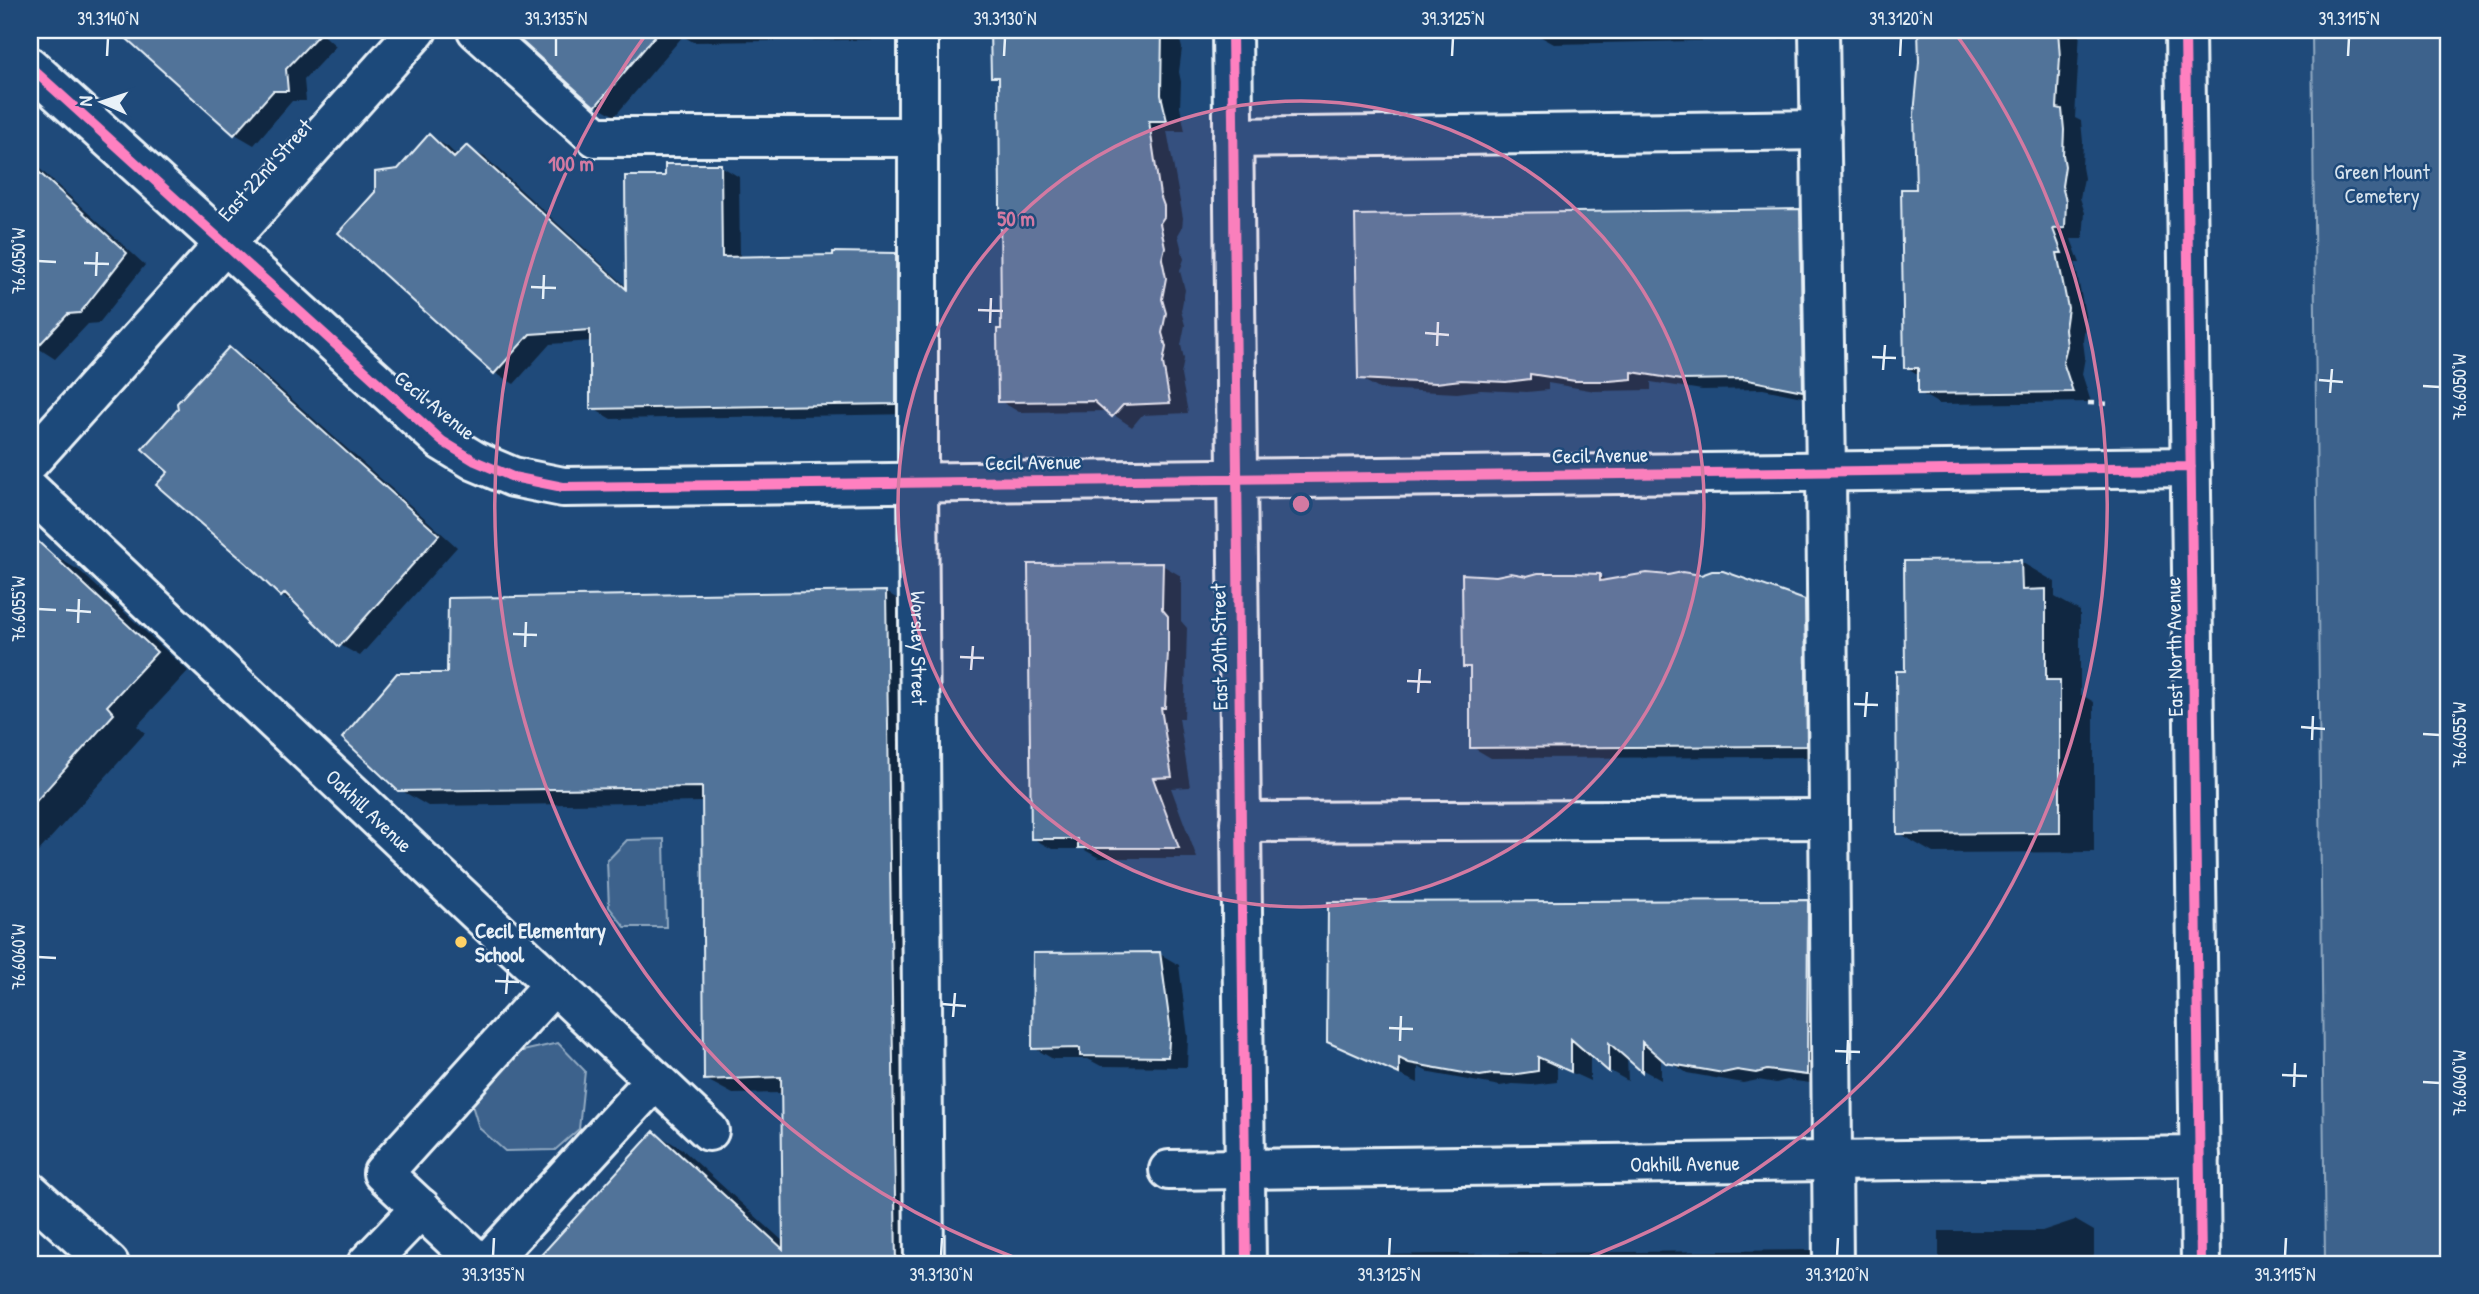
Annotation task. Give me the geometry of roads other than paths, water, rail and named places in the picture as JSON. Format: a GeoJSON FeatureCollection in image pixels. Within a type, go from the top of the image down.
{"type":"FeatureCollection","features":[{"type":"Feature","properties":{"kind":"street","name":"East 22nd Street"},"geometry":{"type":"LineString","coordinates":[[30,461],[417,30]]}},
{"type":"Feature","properties":{"kind":"street"},"geometry":{"type":"LineString","coordinates":[[477,30],[596,137],[919,137]]}},
{"type":"Feature","properties":{"kind":"street","name":"Worsley Street"},"geometry":{"type":"LineString","coordinates":[[918,30],[918,482],[924,1264]]}},
{"type":"Feature","properties":{"kind":"street","name":"East 20th Street"},"geometry":{"type":"LineString","coordinates":[[1232,30],[1246,1264]]}},
{"type":"Feature","properties":{"kind":"street"},"geometry":{"type":"LineString","coordinates":[[1819,30],[1833,1264]]}},
{"type":"Feature","properties":{"kind":"street","name":"East North Avenue"},"geometry":{"type":"LineString","coordinates":[[2185,30],[2201,1264]]}},
{"type":"Feature","properties":{"kind":"street","name":"Cecil Avenue"},"geometry":{"type":"LineString","coordinates":[[30,67],[442,441],[475,461],[513,477],[562,487],[2191,467]]}},
{"type":"Feature","properties":{"kind":"street"},"geometry":{"type":"LineString","coordinates":[[1233,138],[1821,130]]}},
{"type":"Feature","properties":{"kind":"street","name":"Oakhill Avenue"},"geometry":{"type":"LineString","coordinates":[[30,490],[709,1131]]}},
{"type":"Feature","properties":{"kind":"street"},"geometry":{"type":"LineString","coordinates":[[1240,822],[1829,819]]}},
{"type":"Feature","properties":{"kind":"street"},"geometry":{"type":"LineString","coordinates":[[480,1264],[383,1173],[554,984]]}},
{"type":"Feature","properties":{"kind":"street"},"geometry":{"type":"LineString","coordinates":[[486,1264],[655,1080]]}},
{"type":"Feature","properties":{"kind":"street","name":"Oakhill Avenue"},"geometry":{"type":"LineString","coordinates":[[1169,1170],[2200,1156]]}},
{"type":"Feature","properties":{"kind":"street"},"geometry":{"type":"LineString","coordinates":[[30,1192],[109,1264]]}},
{"type":"Feature","properties":{"kind":"street"},"geometry":{"type":"LineString","coordinates":[[368,1264],[421,1208]]}},
{"type":"Feature","properties":{"kind":"place","name":"Cecil Elementary School"},"geometry":{"type":"Point","coordinates":[461,942]}},
{"type":"Feature","properties":{"kind":"park label","name":"Green Mount Cemetery"},"geometry":{"type":"Point","coordinates":[2382,183]}}]}
